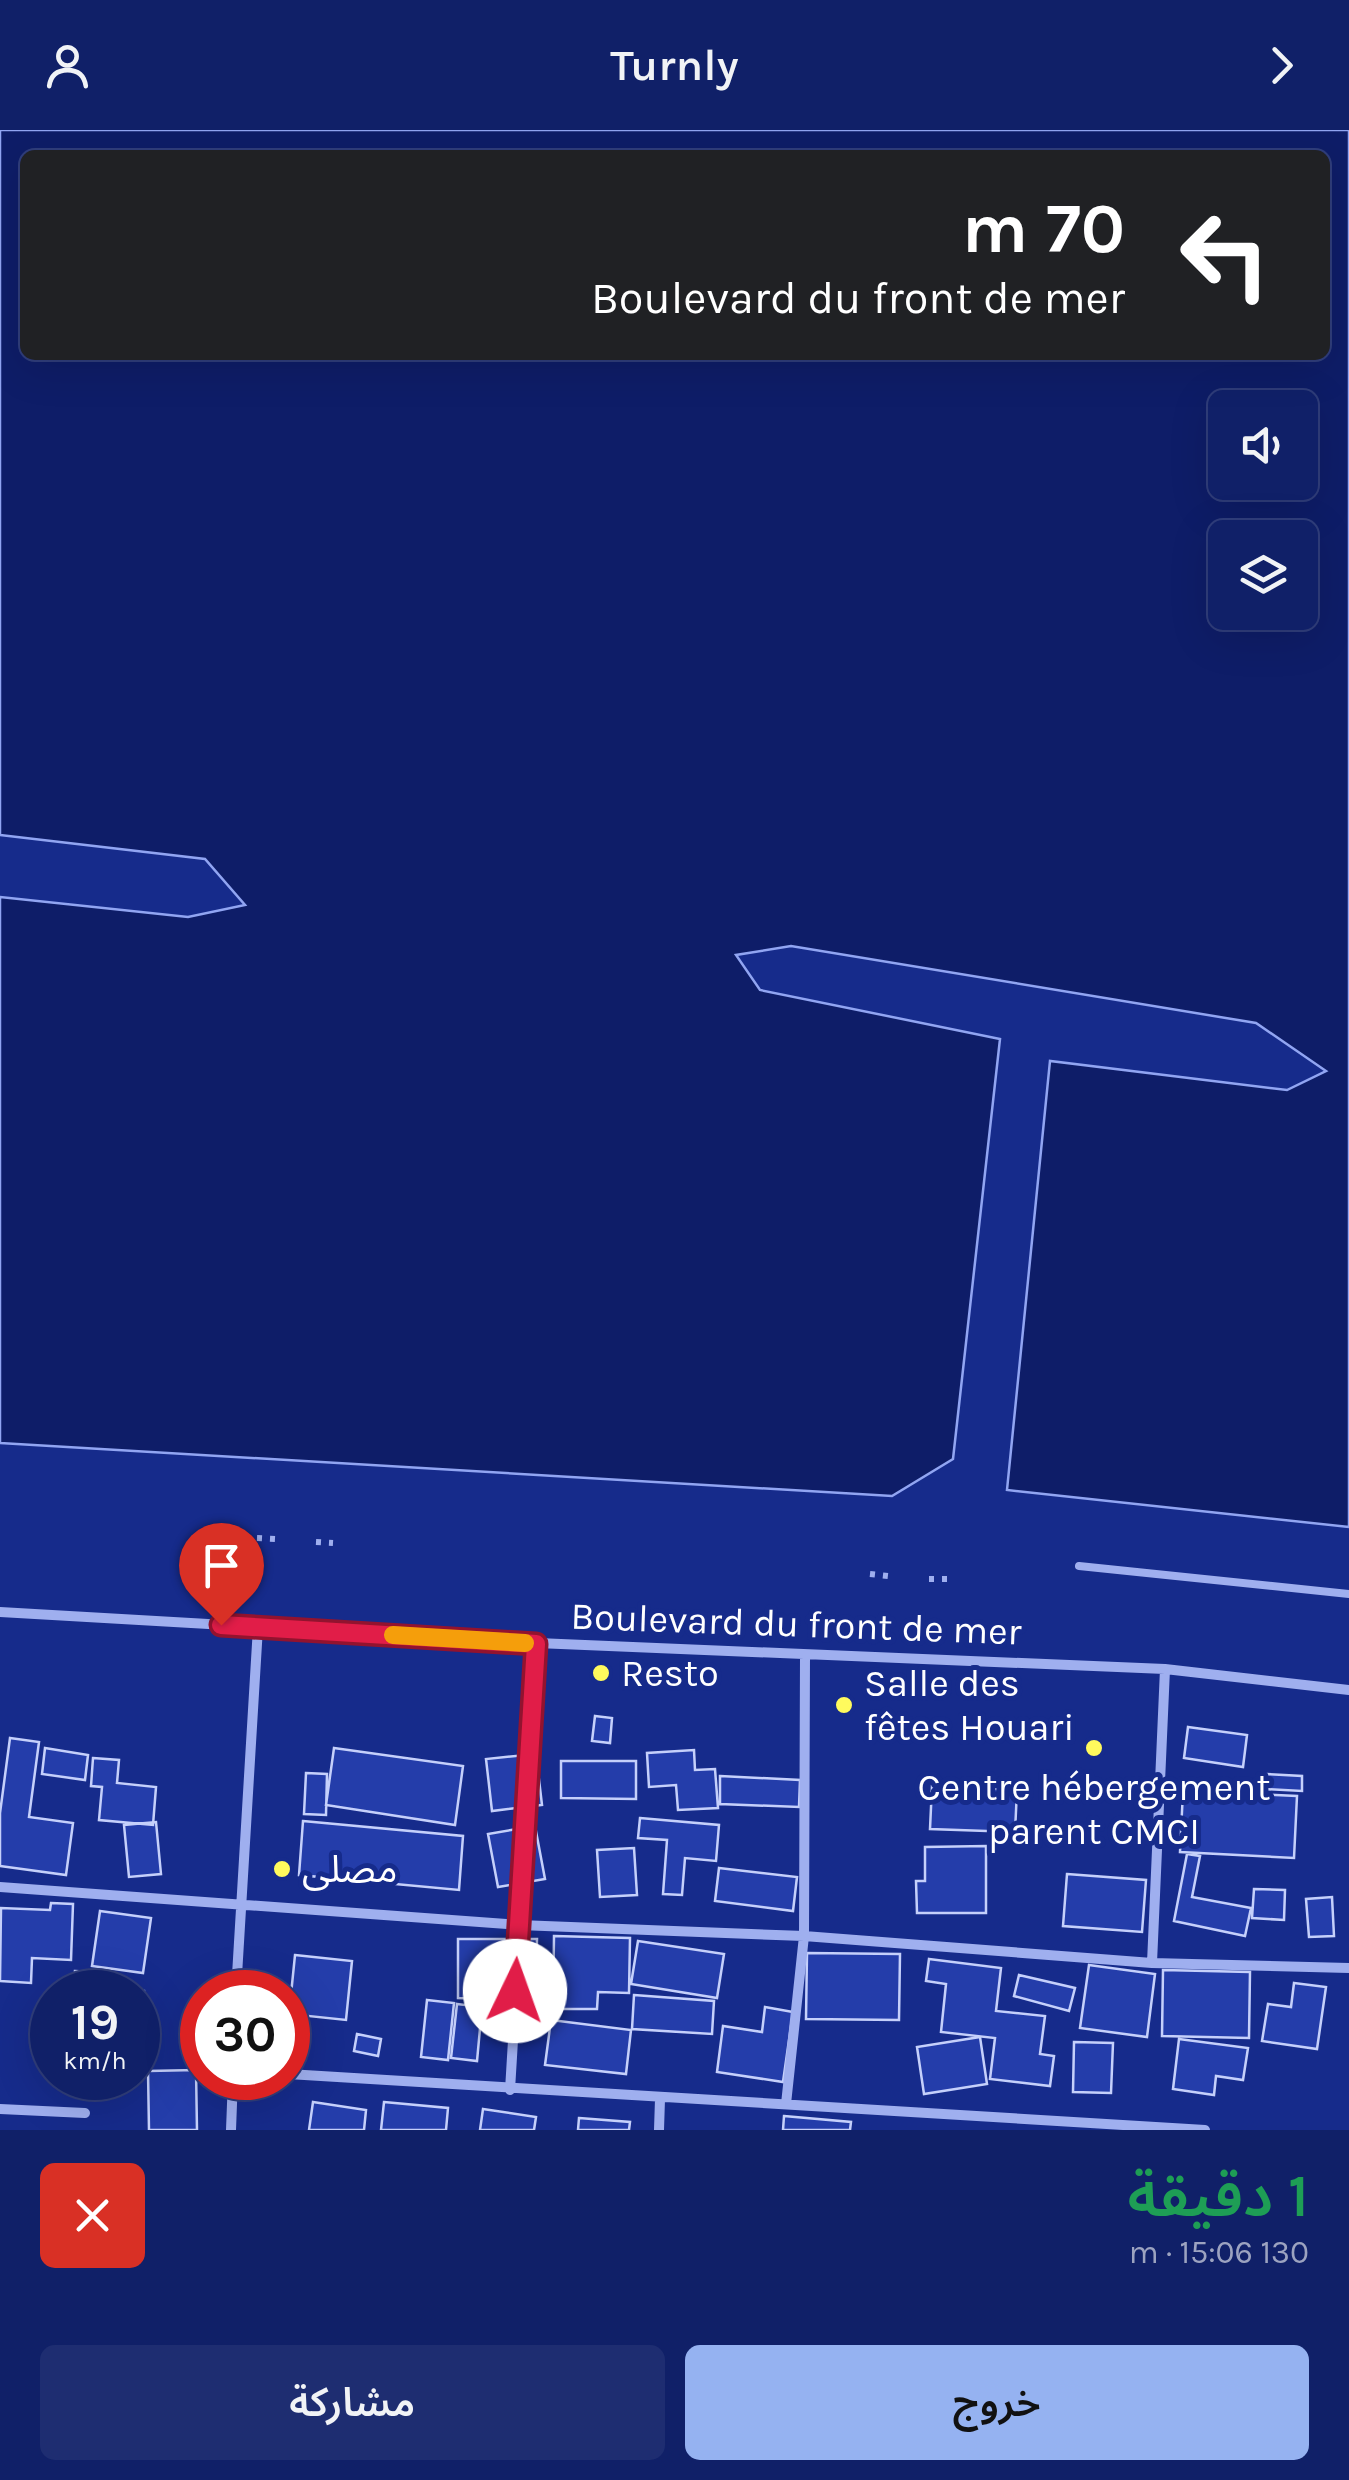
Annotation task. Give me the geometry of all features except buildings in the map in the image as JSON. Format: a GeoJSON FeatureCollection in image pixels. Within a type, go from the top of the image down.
{"type":"FeatureCollection","features":[{"type":"Feature","properties":{"kind":"street","name":"Boulevard du front de mer"},"geometry":{"type":"LineString","coordinates":[[0,1612],[536,1644],[1165,1670],[1349,1690]]}},
{"type":"Feature","properties":{"kind":"street"},"geometry":{"type":"LineString","coordinates":[[237,1970],[258,1627]]}},
{"type":"Feature","properties":{"kind":"street"},"geometry":{"type":"LineString","coordinates":[[510,2090],[536,1644]]}},
{"type":"Feature","properties":{"kind":"street"},"geometry":{"type":"LineString","coordinates":[[786,2104],[804,1936],[805,1656]]}},
{"type":"Feature","properties":{"kind":"street"},"geometry":{"type":"LineString","coordinates":[[1152,1963],[1165,1670]]}},
{"type":"Feature","properties":{"kind":"street"},"geometry":{"type":"LineString","coordinates":[[0,1887],[519,1925],[804,1936],[1152,1963],[1349,1968]]}},
{"type":"Feature","properties":{"kind":"street"},"geometry":{"type":"LineString","coordinates":[[310,2076],[1048,2124],[1205,2130]]}},
{"type":"Feature","properties":{"kind":"street"},"geometry":{"type":"LineString","coordinates":[[659,2130],[660,2098]]}},
{"type":"Feature","properties":{"kind":"street"},"geometry":{"type":"LineString","coordinates":[[231,2130],[232,2100]]}},
{"type":"Feature","properties":{"kind":"street"},"geometry":{"type":"LineString","coordinates":[[0,2108],[85,2113]]}},
{"type":"Feature","properties":{"kind":"lane"},"geometry":{"type":"LineString","coordinates":[[1079,1566],[1349,1594]]}},
{"type":"Feature","properties":{"kind":"path"},"geometry":{"type":"LineString","coordinates":[[257,1538],[276,1539]]}},
{"type":"Feature","properties":{"kind":"path"},"geometry":{"type":"LineString","coordinates":[[316,1542],[333,1543]]}},
{"type":"Feature","properties":{"kind":"path"},"geometry":{"type":"LineString","coordinates":[[870,1574],[888,1576]]}},
{"type":"Feature","properties":{"kind":"path"},"geometry":{"type":"LineString","coordinates":[[929,1579],[948,1580]]}},
{"type":"Feature","properties":{"kind":"shaded area"},"geometry":{"type":"Polygon","coordinates":[[[0,130],[1349,130],[1349,1527],[1007,1490],[1050,1061],[1287,1090],[1326,1071],[1256,1023],[791,946],[736,955],[760,990],[1000,1039],[953,1459],[892,1496],[0,1443],[0,897],[188,917],[245,905],[205,859],[0,835],[0,130]]]}},
{"type":"Feature","properties":{"kind":"slow traffic"},"geometry":{"type":"LineString","coordinates":[[393,1635],[525,1643]]}},
{"type":"Feature","properties":{"kind":"place","name":"Resto"},"geometry":{"type":"Point","coordinates":[601,1673]}},
{"type":"Feature","properties":{"kind":"place","name":"Salle des fêtes Houari"},"geometry":{"type":"Point","coordinates":[844,1705]}},
{"type":"Feature","properties":{"kind":"place","name":"Centre hébergement parent CMCI"},"geometry":{"type":"Point","coordinates":[1094,1748]}},
{"type":"Feature","properties":{"kind":"place","name":"مصلى"},"geometry":{"type":"Point","coordinates":[282,1869]}},
{"type":"Feature","properties":{"kind":"route"},"geometry":{"type":"LineString","coordinates":[[221,1625],[536,1644],[515,1991]]}}]}
